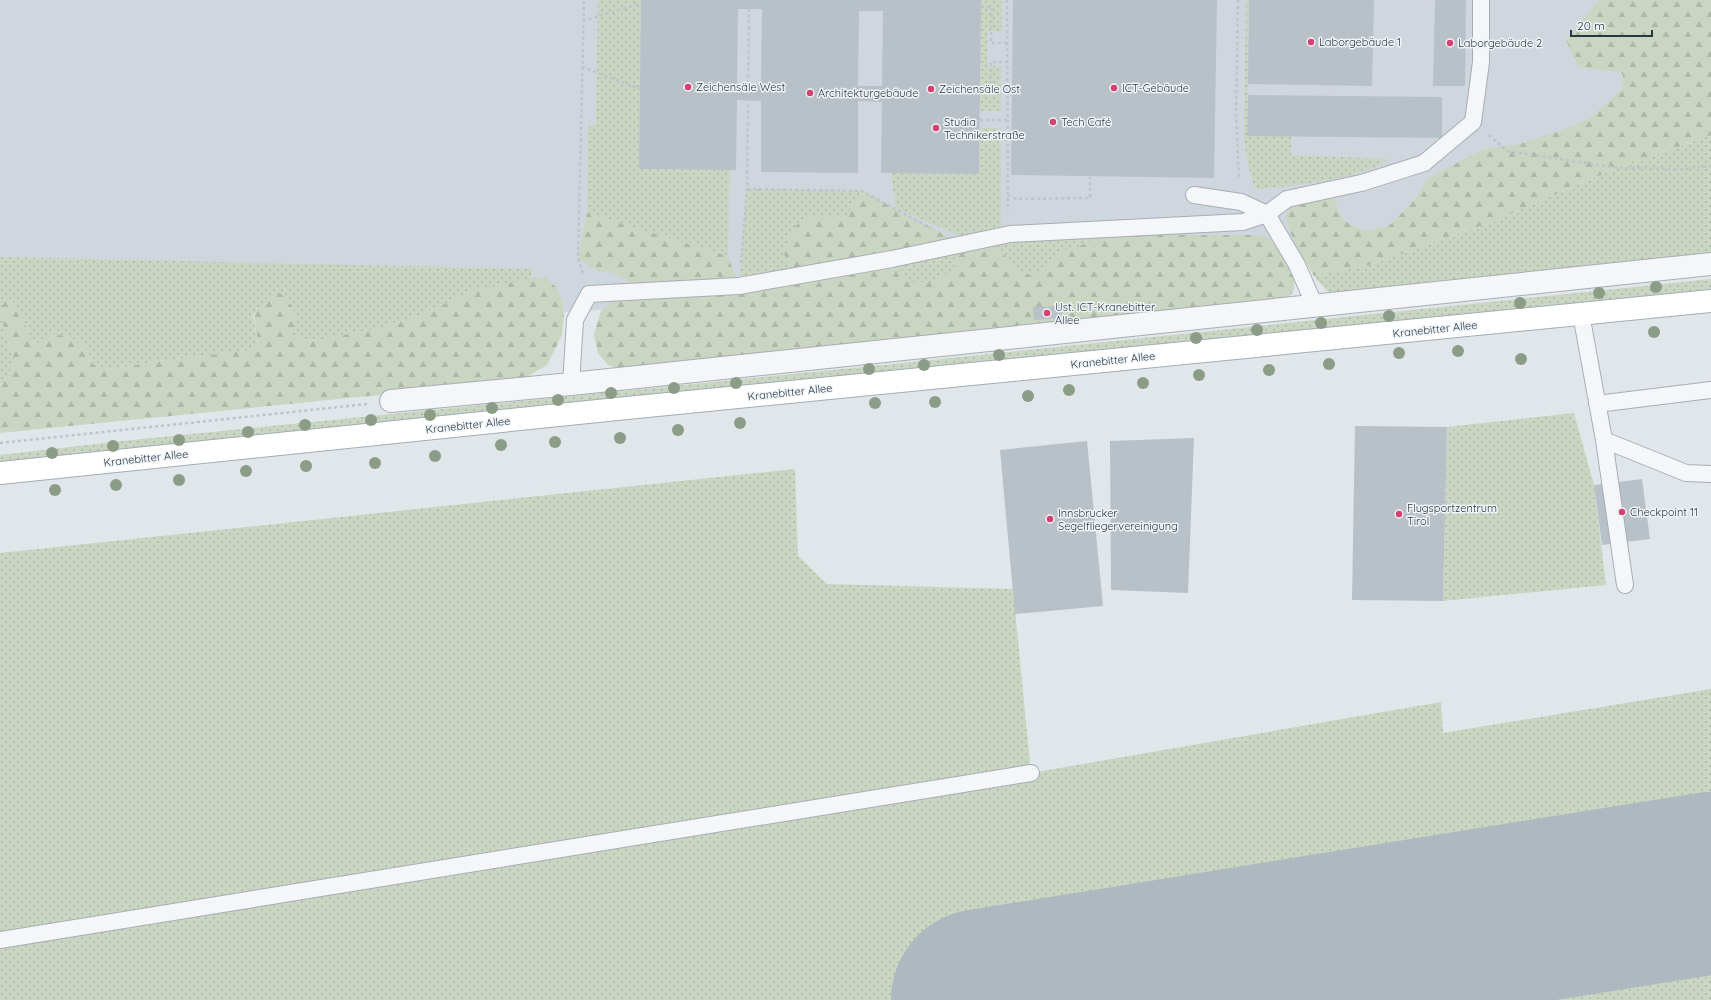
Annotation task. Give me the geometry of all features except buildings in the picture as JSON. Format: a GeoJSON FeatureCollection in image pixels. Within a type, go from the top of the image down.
{"type":"FeatureCollection","features":[{"type":"Feature","properties":{"kind":"main road","name":"Kranebitter Allee"},"geometry":{"type":"LineString","coordinates":[[0,473],[641,407],[1711,301]]}},
{"type":"Feature","properties":{"kind":"street"},"geometry":{"type":"LineString","coordinates":[[391,401],[571,384],[1711,264]]}},
{"type":"Feature","properties":{"kind":"lane"},"geometry":{"type":"LineString","coordinates":[[571,384],[575,320],[589,294],[739,286],[892,259],[1010,234],[1243,222],[1266,214],[1287,200],[1361,183],[1424,163],[1473,122],[1481,62],[1481,0]]}},
{"type":"Feature","properties":{"kind":"lane"},"geometry":{"type":"LineString","coordinates":[[1194,195],[1241,202],[1266,214],[1297,265],[1316,306]]}},
{"type":"Feature","properties":{"kind":"lane"},"geometry":{"type":"LineString","coordinates":[[1581,314],[1604,440],[1625,585]]}},
{"type":"Feature","properties":{"kind":"lane"},"geometry":{"type":"LineString","coordinates":[[1597,404],[1711,390]]}},
{"type":"Feature","properties":{"kind":"lane"},"geometry":{"type":"LineString","coordinates":[[1604,440],[1686,473],[1711,474]]}},
{"type":"Feature","properties":{"kind":"lane"},"geometry":{"type":"LineString","coordinates":[[0,940],[1031,773]]}},
{"type":"Feature","properties":{"kind":"path"},"geometry":{"type":"LineString","coordinates":[[584,0],[578,258],[589,294]]}},
{"type":"Feature","properties":{"kind":"path"},"geometry":{"type":"LineString","coordinates":[[739,286],[747,189],[749,0]]}},
{"type":"Feature","properties":{"kind":"path"},"geometry":{"type":"LineString","coordinates":[[1007,0],[1008,195],[1010,234]]}},
{"type":"Feature","properties":{"kind":"path"},"geometry":{"type":"LineString","coordinates":[[1238,0],[1236,114],[1241,202]]}},
{"type":"Feature","properties":{"kind":"path"},"geometry":{"type":"LineString","coordinates":[[583,21],[641,3]]}},
{"type":"Feature","properties":{"kind":"path"},"geometry":{"type":"LineString","coordinates":[[981,7],[992,7],[991,43],[1007,43]]}},
{"type":"Feature","properties":{"kind":"path"},"geometry":{"type":"LineString","coordinates":[[980,92],[990,92],[991,62],[1007,62]]}},
{"type":"Feature","properties":{"kind":"path"},"geometry":{"type":"LineString","coordinates":[[582,67],[640,89]]}},
{"type":"Feature","properties":{"kind":"path"},"geometry":{"type":"LineString","coordinates":[[980,120],[1008,120]]}},
{"type":"Feature","properties":{"kind":"path"},"geometry":{"type":"LineString","coordinates":[[1473,122],[1507,151],[1618,168],[1686,169],[1711,166]]}},
{"type":"Feature","properties":{"kind":"path"},"geometry":{"type":"LineString","coordinates":[[1008,195],[1016,199],[1090,198],[1090,177]]}},
{"type":"Feature","properties":{"kind":"path"},"geometry":{"type":"LineString","coordinates":[[747,189],[862,191],[961,244]]}},
{"type":"Feature","properties":{"kind":"path"},"geometry":{"type":"LineString","coordinates":[[0,443],[391,401]]}},
{"type":"Feature","properties":{"kind":"shaded area"},"geometry":{"type":"Polygon","coordinates":[[[0,0],[1711,0],[1711,93],[1297,265],[569,312],[0,294],[0,0]]]}},
{"type":"Feature","properties":{"kind":"green space"},"geometry":{"type":"Polygon","coordinates":[[[598,0],[641,0],[639,169],[730,170],[728,256],[587,213],[588,126],[596,125],[598,0]]]}},
{"type":"Feature","properties":{"kind":"green space"},"geometry":{"type":"Polygon","coordinates":[[[981,0],[1002,0],[1002,31],[987,31],[987,66],[1001,66],[1001,111],[980,111],[981,0]]]}},
{"type":"Feature","properties":{"kind":"green space"},"geometry":{"type":"Polygon","coordinates":[[[1246,0],[1249,0],[1247,136],[1291,136],[1291,155],[1389,159],[1364,171],[1346,176],[1305,184],[1256,189],[1251,177],[1244,138],[1246,0]]]}},
{"type":"Feature","properties":{"kind":"green space"},"geometry":{"type":"Polygon","coordinates":[[[1599,0],[1711,0],[1711,135],[1603,174],[1492,222],[1373,264],[1314,276],[1293,238],[1287,222],[1286,213],[1291,209],[1308,202],[1334,198],[1342,220],[1365,231],[1389,226],[1418,196],[1426,179],[1484,149],[1516,145],[1560,131],[1592,117],[1622,89],[1623,76],[1621,72],[1578,67],[1566,40],[1599,0]]]}},
{"type":"Feature","properties":{"kind":"green space"},"geometry":{"type":"Polygon","coordinates":[[[980,128],[1001,128],[1001,226],[960,236],[896,208],[891,173],[979,174],[980,128]]]}},
{"type":"Feature","properties":{"kind":"green space"},"geometry":{"type":"Polygon","coordinates":[[[1711,135],[1711,256],[1341,295],[1327,291],[1314,276],[1373,264],[1492,222],[1603,174],[1711,135]]]}},
{"type":"Feature","properties":{"kind":"green space"},"geometry":{"type":"Polygon","coordinates":[[[747,189],[862,191],[847,216],[808,218],[798,276],[739,286],[747,189]]]}},
{"type":"Feature","properties":{"kind":"green space"},"geometry":{"type":"Polygon","coordinates":[[[862,191],[958,242],[892,260],[912,282],[936,282],[954,268],[961,247],[984,242],[1002,251],[1014,268],[1030,275],[1045,271],[1056,254],[1110,235],[1258,235],[1271,240],[1283,253],[1292,270],[1294,286],[1292,293],[1282,301],[625,370],[608,365],[598,353],[594,334],[601,311],[627,288],[625,279],[610,272],[599,272],[578,258],[587,213],[728,256],[739,286],[798,276],[783,253],[792,228],[808,218],[847,216],[862,191]]]}},
{"type":"Feature","properties":{"kind":"green space"},"geometry":{"type":"Polygon","coordinates":[[[1110,235],[1056,254],[1045,271],[1030,275],[1014,268],[1002,251],[984,242],[1110,235]]]}},
{"type":"Feature","properties":{"kind":"green space"},"geometry":{"type":"Polygon","coordinates":[[[961,247],[954,268],[936,282],[912,282],[892,259],[961,247]]]}},
{"type":"Feature","properties":{"kind":"green space"},"geometry":{"type":"Polygon","coordinates":[[[0,257],[532,269],[530,278],[472,291],[418,316],[369,331],[342,335],[320,341],[303,339],[292,335],[257,307],[253,316],[258,344],[253,350],[165,360],[112,369],[94,365],[87,350],[33,342],[14,302],[7,340],[16,362],[0,387],[0,257]]]}},
{"type":"Feature","properties":{"kind":"green space"},"geometry":{"type":"Polygon","coordinates":[[[546,277],[557,288],[562,300],[564,315],[562,335],[547,365],[520,381],[0,433],[0,387],[16,362],[7,340],[0,311],[6,300],[14,302],[33,342],[43,343],[52,333],[74,339],[83,345],[94,365],[112,369],[165,360],[253,350],[258,344],[254,318],[255,313],[262,305],[280,293],[290,303],[295,312],[292,335],[303,339],[320,341],[342,335],[369,331],[418,316],[472,291],[530,278],[546,277]]]}},
{"type":"Feature","properties":{"kind":"green space"},"geometry":{"type":"Polygon","coordinates":[[[1711,279],[1711,289],[0,465],[0,455],[122,441],[913,362],[1711,279]]]}},
{"type":"Feature","properties":{"kind":"green space"},"geometry":{"type":"Polygon","coordinates":[[[1574,413],[1594,485],[1606,585],[1443,601],[1447,427],[1574,413]]]}},
{"type":"Feature","properties":{"kind":"green space"},"geometry":{"type":"Polygon","coordinates":[[[795,469],[798,556],[827,584],[1013,589],[1031,773],[1441,702],[1443,733],[1711,689],[1711,1000],[0,1000],[0,553],[795,469]]]}},
{"type":"Feature","properties":{"kind":"runway"},"geometry":{"type":"LineString","coordinates":[[982,1000],[1711,883]]}},
{"type":"Feature","properties":{"kind":"place","name":"Laborgebäude 1"},"geometry":{"type":"Point","coordinates":[1311,42]}},
{"type":"Feature","properties":{"kind":"place","name":"Laborgebäude 2"},"geometry":{"type":"Point","coordinates":[1450,43]}},
{"type":"Feature","properties":{"kind":"place","name":"Zeichensäle West"},"geometry":{"type":"Point","coordinates":[688,87]}},
{"type":"Feature","properties":{"kind":"place","name":"ICT-Gebäude"},"geometry":{"type":"Point","coordinates":[1114,88]}},
{"type":"Feature","properties":{"kind":"place","name":"Zeichensäle Ost"},"geometry":{"type":"Point","coordinates":[931,89]}},
{"type":"Feature","properties":{"kind":"place","name":"Architekturgebäude"},"geometry":{"type":"Point","coordinates":[810,93]}},
{"type":"Feature","properties":{"kind":"place","name":"Tech Café"},"geometry":{"type":"Point","coordinates":[1053,122]}},
{"type":"Feature","properties":{"kind":"place","name":"Studia Technikerstraße"},"geometry":{"type":"Point","coordinates":[936,128]}},
{"type":"Feature","properties":{"kind":"place","name":"Ust. ICT-Kranebitter Allee"},"geometry":{"type":"Point","coordinates":[1047,313]}},
{"type":"Feature","properties":{"kind":"place","name":"Checkpoint 11"},"geometry":{"type":"Point","coordinates":[1622,512]}},
{"type":"Feature","properties":{"kind":"place","name":"Flugsportzentrum Tirol"},"geometry":{"type":"Point","coordinates":[1399,514]}},
{"type":"Feature","properties":{"kind":"place","name":"Innsbrucker Segelfliegervereinigung"},"geometry":{"type":"Point","coordinates":[1050,519]}}]}
